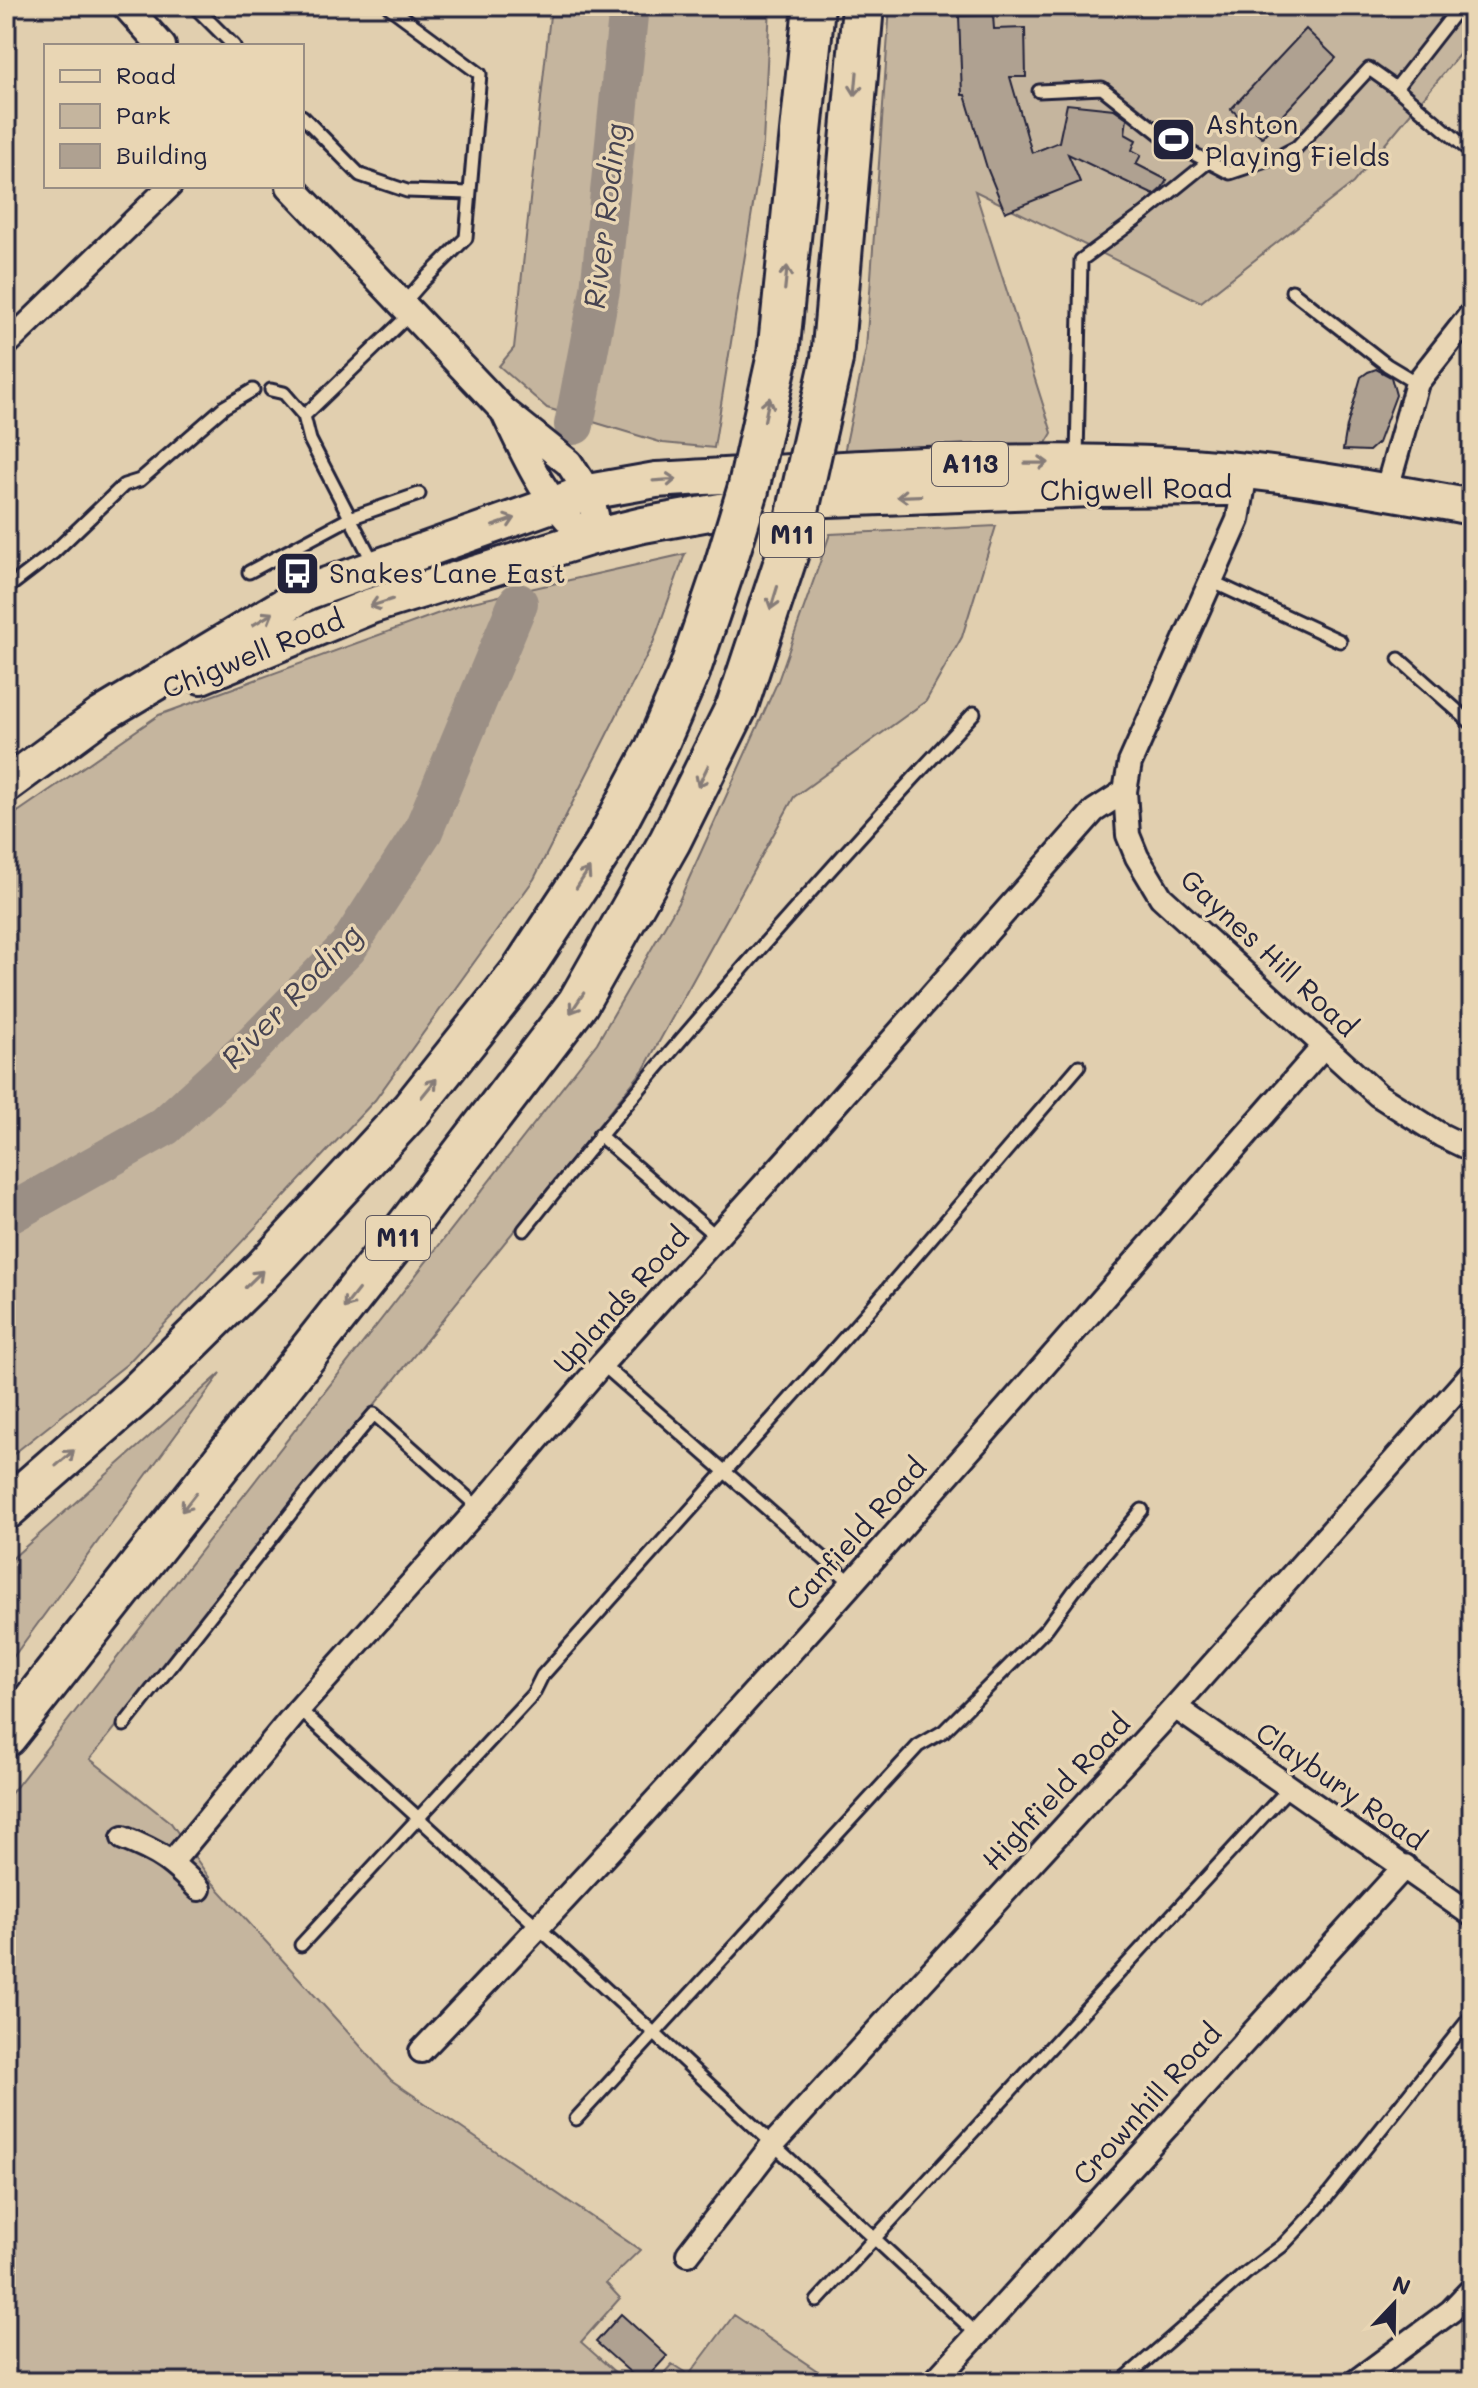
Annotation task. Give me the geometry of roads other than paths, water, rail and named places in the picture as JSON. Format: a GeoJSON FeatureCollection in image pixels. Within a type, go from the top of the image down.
{"type":"FeatureCollection","features":[{"type":"Feature","properties":{"kind":"highway","name":"M11"},"geometry":{"type":"LineString","coordinates":[[6,1509],[136,1395],[263,1270],[412,1109],[521,972],[604,846],[656,748],[689,672],[748,490],[778,355],[814,6]]}},
{"type":"Feature","properties":{"kind":"highway","name":"M11"},"geometry":{"type":"LineString","coordinates":[[6,1736],[400,1236],[578,1003],[670,841],[737,706],[790,546],[832,359],[863,6]]}},
{"type":"Feature","properties":{"kind":"main road","name":"Chigwell Road"},"geometry":{"type":"LineString","coordinates":[[6,785],[100,716],[307,592],[588,492],[656,480],[916,465],[1077,462],[1171,465],[1245,480],[1351,486],[1472,507]]}},
{"type":"Feature","properties":{"kind":"main road","name":"Chigwell Road"},"geometry":{"type":"LineString","coordinates":[[100,716],[371,606],[589,538],[643,525],[776,501],[1094,489],[1149,490],[1245,480]]}},
{"type":"Feature","properties":{"kind":"street"},"geometry":{"type":"LineString","coordinates":[[126,6],[160,44]]}},
{"type":"Feature","properties":{"kind":"street"},"geometry":{"type":"LineString","coordinates":[[6,345],[168,188]]}},
{"type":"Feature","properties":{"kind":"street"},"geometry":{"type":"LineString","coordinates":[[292,188],[504,411],[569,463],[588,492],[595,515],[589,538],[553,505],[504,411]]}},
{"type":"Feature","properties":{"kind":"street"},"geometry":{"type":"LineString","coordinates":[[1386,492],[1417,383],[1472,313]]}},
{"type":"Feature","properties":{"kind":"street","name":"Gaynes Hill Road"},"geometry":{"type":"LineString","coordinates":[[1245,480],[1238,520],[1130,763],[1125,791],[1128,835],[1161,897],[1378,1095],[1441,1135],[1472,1150]]}},
{"type":"Feature","properties":{"kind":"street","name":"Uplands Road"},"geometry":{"type":"LineString","coordinates":[[172,1862],[299,1709],[1094,811],[1125,791]]}},
{"type":"Feature","properties":{"kind":"street","name":"Canfield Road"},"geometry":{"type":"LineString","coordinates":[[421,2051],[539,1928],[853,1584],[1324,1046]]}},
{"type":"Feature","properties":{"kind":"street","name":"Highfield Road"},"geometry":{"type":"LineString","coordinates":[[688,2254],[773,2144],[1175,1707],[1472,1373]]}},
{"type":"Feature","properties":{"kind":"street","name":"Claybury Road"},"geometry":{"type":"LineString","coordinates":[[1175,1707],[1472,1915]]}},
{"type":"Feature","properties":{"kind":"street"},"geometry":{"type":"LineString","coordinates":[[117,1835],[156,1851],[199,1889]]}},
{"type":"Feature","properties":{"kind":"street","name":"Crownhill Road"},"geometry":{"type":"LineString","coordinates":[[934,2382],[1405,1866]]}},
{"type":"Feature","properties":{"kind":"street"},"geometry":{"type":"LineString","coordinates":[[1355,2382],[1451,2311],[1472,2289]]}},
{"type":"Feature","properties":{"kind":"lane"},"geometry":{"type":"LineString","coordinates":[[194,6],[232,44]]}},
{"type":"Feature","properties":{"kind":"lane"},"geometry":{"type":"LineString","coordinates":[[304,416],[406,310],[424,280],[466,238],[480,74],[388,6]]}},
{"type":"Feature","properties":{"kind":"lane"},"geometry":{"type":"LineString","coordinates":[[1396,88],[1460,6]]}},
{"type":"Feature","properties":{"kind":"lane"},"geometry":{"type":"LineString","coordinates":[[1039,91],[1102,88],[1169,141],[1230,173],[1278,157],[1297,147],[1369,69],[1472,153]]}},
{"type":"Feature","properties":{"kind":"lane"},"geometry":{"type":"LineString","coordinates":[[304,118],[360,175],[407,191],[469,193]]}},
{"type":"Feature","properties":{"kind":"lane"},"geometry":{"type":"LineString","coordinates":[[1149,490],[1125,475],[1077,472],[1081,260],[1208,162]]}},
{"type":"Feature","properties":{"kind":"lane"},"geometry":{"type":"LineString","coordinates":[[1292,291],[1387,365],[1417,383]]}},
{"type":"Feature","properties":{"kind":"lane"},"geometry":{"type":"LineString","coordinates":[[6,589],[53,553],[124,485],[140,480],[224,407],[253,390]]}},
{"type":"Feature","properties":{"kind":"lane"},"geometry":{"type":"LineString","coordinates":[[271,390],[284,393],[304,416],[310,440],[376,568]]}},
{"type":"Feature","properties":{"kind":"lane"},"geometry":{"type":"LineString","coordinates":[[249,572],[350,518],[419,494]]}},
{"type":"Feature","properties":{"kind":"lane"},"geometry":{"type":"LineString","coordinates":[[1211,581],[1340,641]]}},
{"type":"Feature","properties":{"kind":"lane"},"geometry":{"type":"LineString","coordinates":[[1399,659],[1470,722],[1472,719]]}},
{"type":"Feature","properties":{"kind":"lane"},"geometry":{"type":"LineString","coordinates":[[524,1230],[599,1135],[764,942],[974,713]]}},
{"type":"Feature","properties":{"kind":"lane"},"geometry":{"type":"LineString","coordinates":[[301,1945],[533,1694],[542,1676],[865,1315],[1079,1066]]}},
{"type":"Feature","properties":{"kind":"lane"},"geometry":{"type":"LineString","coordinates":[[599,1135],[718,1237]]}},
{"type":"Feature","properties":{"kind":"lane"},"geometry":{"type":"LineString","coordinates":[[602,1364],[853,1584]]}},
{"type":"Feature","properties":{"kind":"lane"},"geometry":{"type":"LineString","coordinates":[[124,1725],[310,1489],[374,1414],[479,1508]]}},
{"type":"Feature","properties":{"kind":"lane"},"geometry":{"type":"LineString","coordinates":[[576,2119],[918,1746],[944,1731],[1047,1628],[1142,1510]]}},
{"type":"Feature","properties":{"kind":"lane"},"geometry":{"type":"LineString","coordinates":[[299,1709],[977,2334]]}},
{"type":"Feature","properties":{"kind":"lane"},"geometry":{"type":"LineString","coordinates":[[817,2301],[1290,1787]]}},
{"type":"Feature","properties":{"kind":"lane"},"geometry":{"type":"LineString","coordinates":[[1121,2382],[1246,2273],[1282,2246],[1317,2209],[1472,2015]]}},
{"type":"Feature","properties":{"kind":"waterway","name":"River Roding"},"geometry":{"type":"LineString","coordinates":[[574,425],[600,290],[629,6]]}},
{"type":"Feature","properties":{"kind":"waterway","name":"River Roding"},"geometry":{"type":"LineString","coordinates":[[6,1216],[165,1126],[255,1043],[348,947],[423,831],[518,603]]}},
{"type":"Feature","properties":{"kind":"place","name":"Ashton Playing Fields"},"geometry":{"type":"Point","coordinates":[1174,140]}},
{"type":"Feature","properties":{"kind":"place","name":"Snakes Lane East"},"geometry":{"type":"Point","coordinates":[298,573]}}]}
